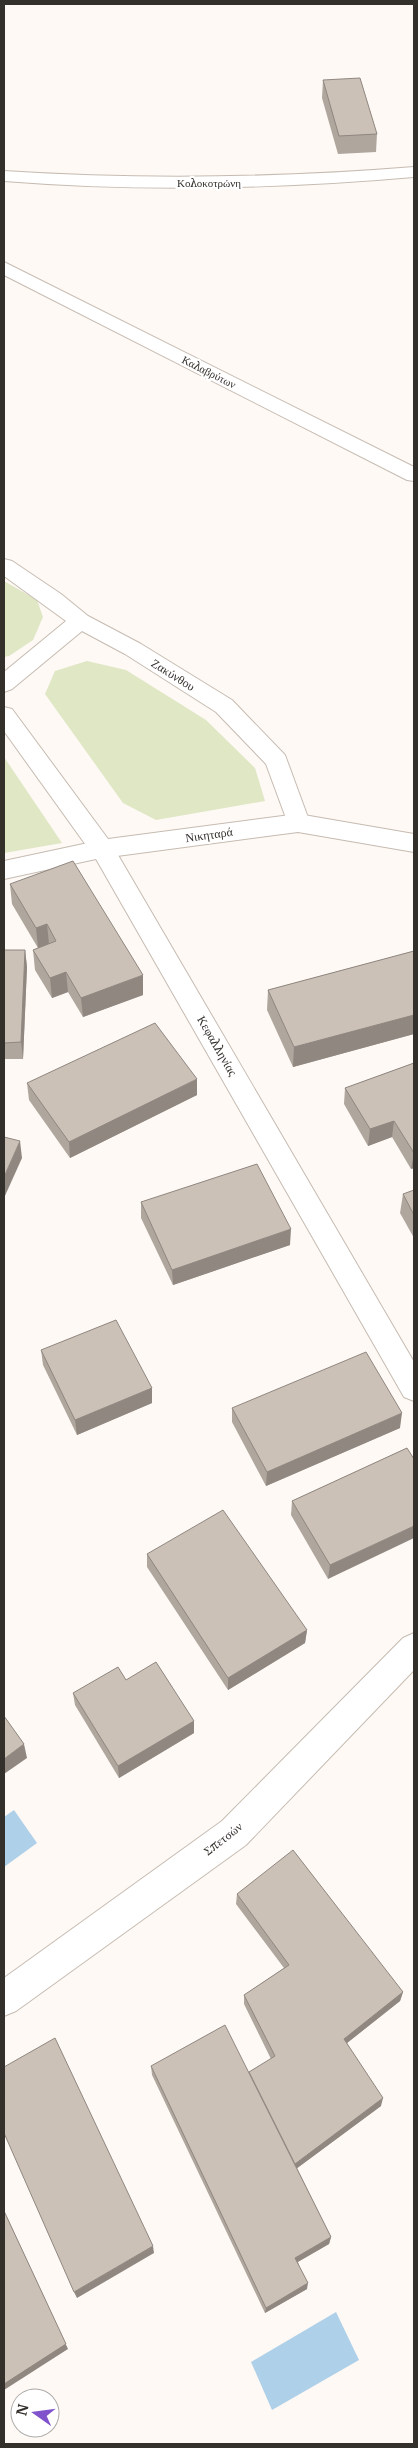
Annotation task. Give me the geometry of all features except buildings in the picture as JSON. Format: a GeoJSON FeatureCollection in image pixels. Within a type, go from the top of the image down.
{"type":"FeatureCollection","features":[{"type":"Feature","properties":{"kind":"street","name":"Κολοκοτρώνη"},"geometry":{"type":"LineString","coordinates":[[4,176],[210,184],[347,178],[414,172]]}},
{"type":"Feature","properties":{"kind":"street","name":"Καλαβρύτων"},"geometry":{"type":"LineString","coordinates":[[4,268],[414,475]]}},
{"type":"Feature","properties":{"kind":"street","name":"Ζακύνθου"},"geometry":{"type":"LineString","coordinates":[[4,566],[53,599],[80,622],[132,649],[224,706],[277,761],[298,823]]}},
{"type":"Feature","properties":{"kind":"street"},"geometry":{"type":"LineString","coordinates":[[4,684],[80,622]]}},
{"type":"Feature","properties":{"kind":"street","name":"Κεφαλληνίας"},"geometry":{"type":"LineString","coordinates":[[4,715],[102,849],[414,1388]]}},
{"type":"Feature","properties":{"kind":"street","name":"Νικηταρά"},"geometry":{"type":"LineString","coordinates":[[4,870],[102,849],[298,823],[414,843]]}},
{"type":"Feature","properties":{"kind":"street","name":"Σπετσών"},"geometry":{"type":"LineString","coordinates":[[4,1999],[234,1833],[414,1648]]}},
{"type":"Feature","properties":{"kind":"green space"},"geometry":{"type":"Polygon","coordinates":[[[4,581],[37,600],[43,617],[33,640],[9,656],[4,657],[4,581]]]}},
{"type":"Feature","properties":{"kind":"green space"},"geometry":{"type":"Polygon","coordinates":[[[87,661],[126,670],[206,720],[255,768],[265,801],[156,820],[123,803],[45,694],[55,671],[87,661]]]}},
{"type":"Feature","properties":{"kind":"green space"},"geometry":{"type":"Polygon","coordinates":[[[4,757],[62,843],[4,853],[4,757]]]}},
{"type":"Feature","properties":{"kind":"water"},"geometry":{"type":"Polygon","coordinates":[[[14,1810],[37,1843],[4,1867],[4,1817],[14,1810]]]}},
{"type":"Feature","properties":{"kind":"water"},"geometry":{"type":"Polygon","coordinates":[[[336,2312],[359,2360],[272,2410],[251,2362],[336,2312]]]}}]}
